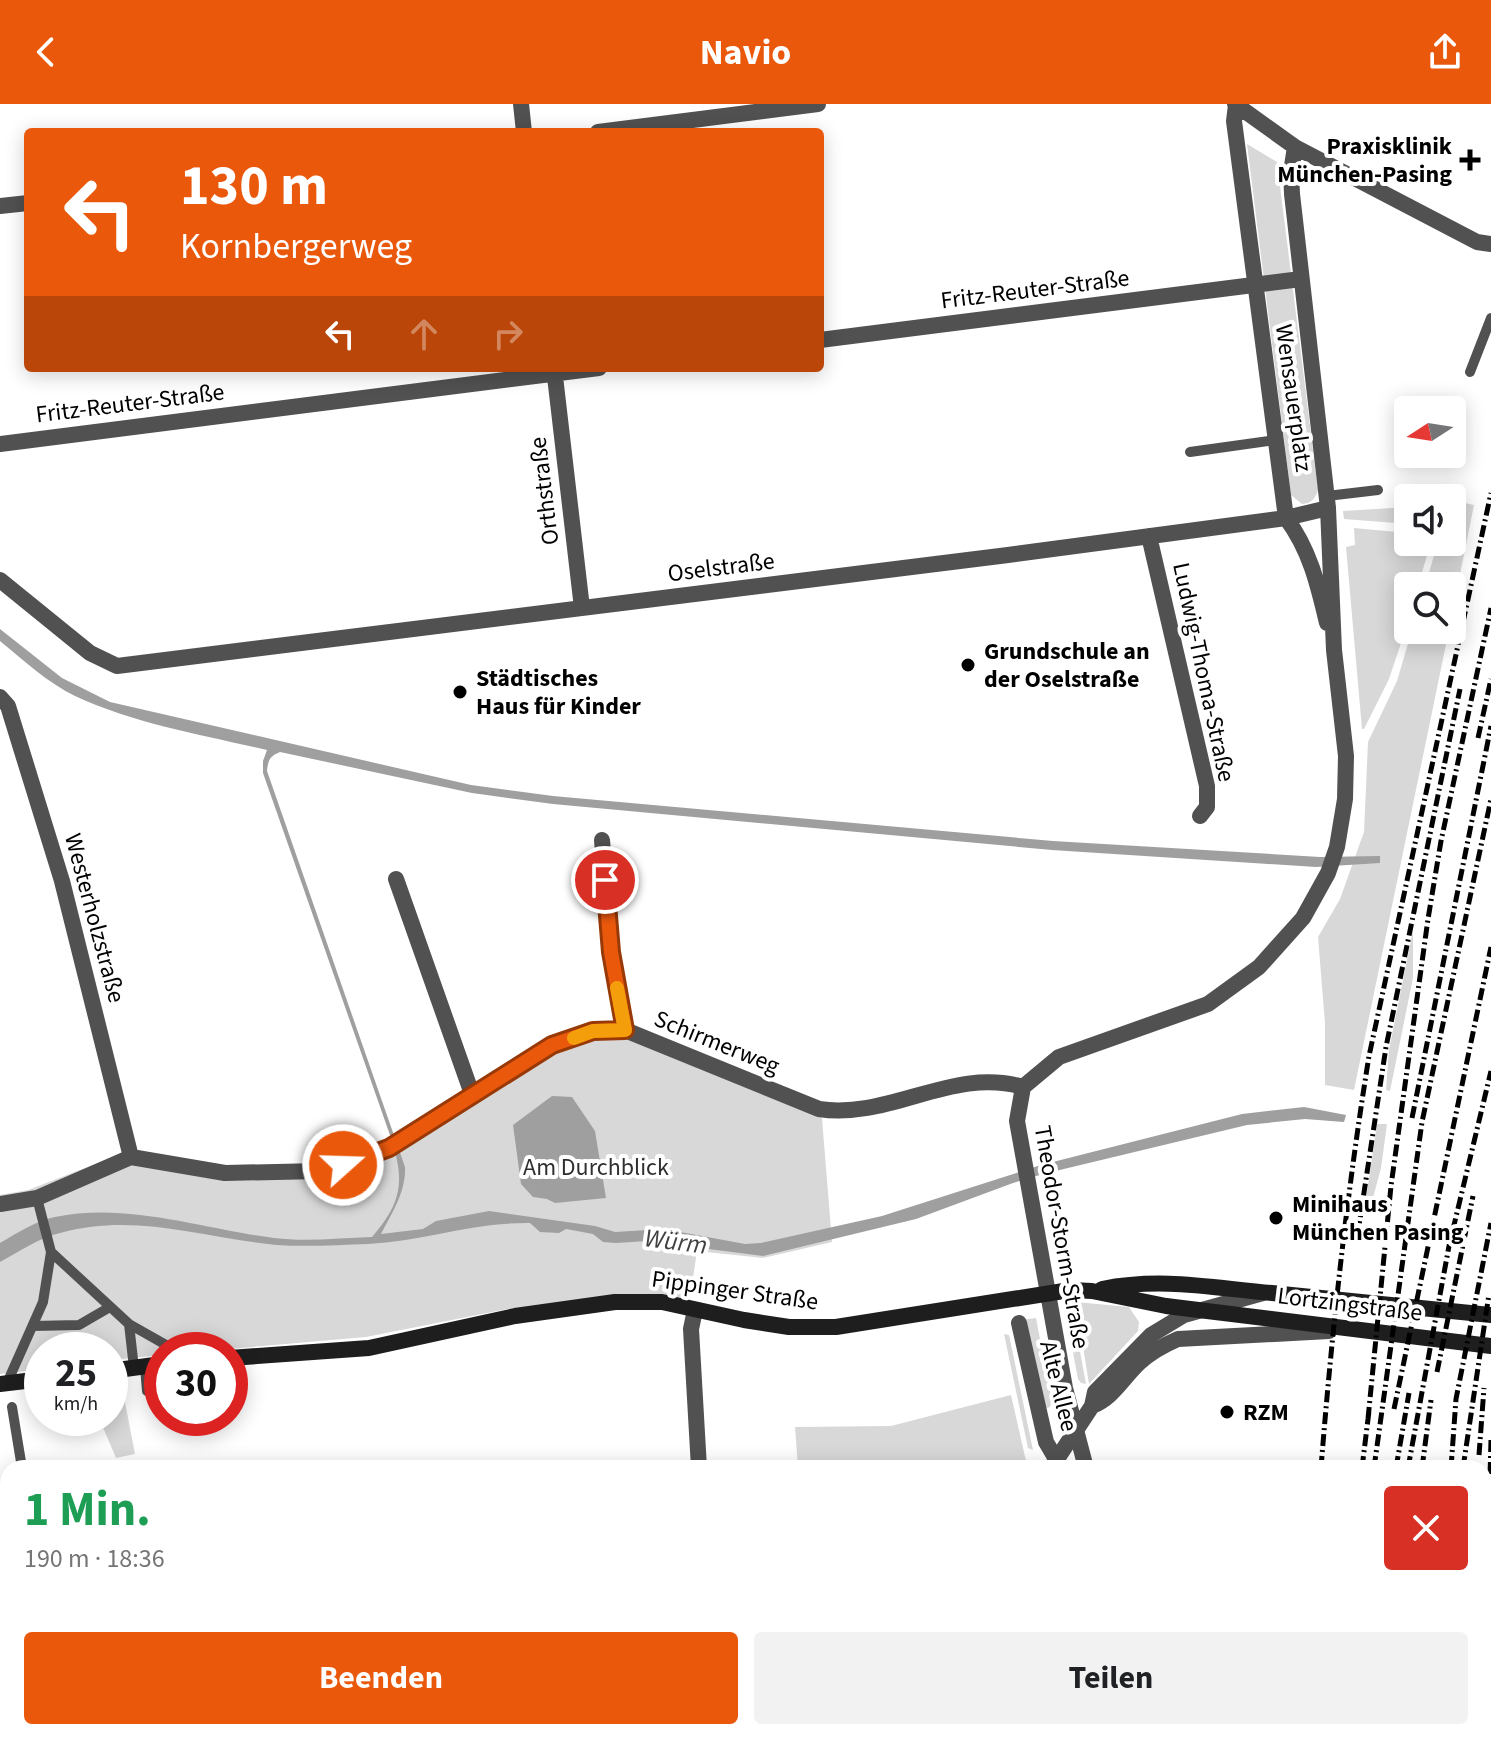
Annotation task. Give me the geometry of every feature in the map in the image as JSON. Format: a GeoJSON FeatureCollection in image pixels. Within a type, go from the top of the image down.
{"type":"FeatureCollection","features":[{"type":"Feature","properties":{"kind":"main road","name":"Pippinger Straße"},"geometry":{"type":"LineString","coordinates":[[248,1357],[369,1348],[515,1316],[582,1305],[662,1302],[789,1327],[836,1327],[1047,1292],[1092,1291],[1119,1286],[1186,1283],[1265,1293]]}},
{"type":"Feature","properties":{"kind":"main road","name":"Pippinger Straße"},"geometry":{"type":"LineString","coordinates":[[1092,1291],[1148,1303],[1203,1309]]}},
{"type":"Feature","properties":{"kind":"main road","name":"Lortzingstraße"},"geometry":{"type":"LineString","coordinates":[[1265,1293],[1491,1315]]}},
{"type":"Feature","properties":{"kind":"main road","name":"Lortzingstraße"},"geometry":{"type":"LineString","coordinates":[[1203,1309],[1491,1346]]}},
{"type":"Feature","properties":{"kind":"main road"},"geometry":{"type":"LineString","coordinates":[[4,1384],[24,1381]]}},
{"type":"Feature","properties":{"kind":"street"},"geometry":{"type":"LineString","coordinates":[[521,104],[524,128]]}},
{"type":"Feature","properties":{"kind":"street"},"geometry":{"type":"LineString","coordinates":[[629,128],[818,104]]}},
{"type":"Feature","properties":{"kind":"street"},"geometry":{"type":"LineString","coordinates":[[1235,104],[1295,147],[1487,245]]}},
{"type":"Feature","properties":{"kind":"street","name":"Wensauerplatz"},"geometry":{"type":"LineString","coordinates":[[1235,104],[1234,121],[1286,518]]}},
{"type":"Feature","properties":{"kind":"street","name":"Wensauerplatz"},"geometry":{"type":"LineString","coordinates":[[1295,147],[1291,172],[1328,502]]}},
{"type":"Feature","properties":{"kind":"street"},"geometry":{"type":"LineString","coordinates":[[0,206],[24,203]]}},
{"type":"Feature","properties":{"kind":"street"},"geometry":{"type":"LineString","coordinates":[[1255,285],[1301,279]]}},
{"type":"Feature","properties":{"kind":"street","name":"Fritz-Reuter-Straße"},"geometry":{"type":"LineString","coordinates":[[824,339],[1255,285]]}},
{"type":"Feature","properties":{"kind":"street","name":"Fritz-Reuter-Straße"},"geometry":{"type":"LineString","coordinates":[[0,444],[546,372]]}},
{"type":"Feature","properties":{"kind":"street","name":"Orthstraße"},"geometry":{"type":"LineString","coordinates":[[554,372],[582,608]]}},
{"type":"Feature","properties":{"kind":"street"},"geometry":{"type":"LineString","coordinates":[[1023,1087],[1059,1057],[1208,1004],[1259,967],[1303,918],[1328,873],[1337,847],[1345,799],[1346,756],[1334,650],[1334,588],[1328,502]]}},
{"type":"Feature","properties":{"kind":"street","name":"Oselstraße"},"geometry":{"type":"LineString","coordinates":[[1,583],[90,653],[117,666],[1286,518],[1328,502]]}},
{"type":"Feature","properties":{"kind":"street"},"geometry":{"type":"LineString","coordinates":[[1286,518],[1298,534],[1314,569],[1334,650]]}},
{"type":"Feature","properties":{"kind":"street","name":"Ludwig-Thoma-Straße"},"geometry":{"type":"LineString","coordinates":[[1149,536],[1207,786],[1207,807],[1200,816]]}},
{"type":"Feature","properties":{"kind":"street","name":"Westerholzstraße"},"geometry":{"type":"LineString","coordinates":[[0,697],[8,706],[62,881],[131,1157]]}},
{"type":"Feature","properties":{"kind":"street"},"geometry":{"type":"LineString","coordinates":[[602,840],[611,952],[625,1030]]}},
{"type":"Feature","properties":{"kind":"street"},"geometry":{"type":"LineString","coordinates":[[396,879],[472,1094]]}},
{"type":"Feature","properties":{"kind":"street","name":"Schirmerweg"},"geometry":{"type":"LineString","coordinates":[[131,1157],[225,1173],[320,1171],[343,1165],[407,1138],[552,1045],[593,1031],[625,1030],[819,1109],[841,1113],[862,1111],[978,1081],[1003,1081],[1023,1087]]}},
{"type":"Feature","properties":{"kind":"street","name":"Theodor-Storm-Straße"},"geometry":{"type":"LineString","coordinates":[[1023,1087],[1017,1121],[1047,1292],[1084,1460]]}},
{"type":"Feature","properties":{"kind":"street"},"geometry":{"type":"LineString","coordinates":[[0,1204],[39,1205],[131,1157]]}},
{"type":"Feature","properties":{"kind":"street","name":"Alte Allee"},"geometry":{"type":"LineString","coordinates":[[1055,1460],[1092,1406],[1095,1392],[1134,1349],[1170,1322],[1203,1309],[1265,1293]]}},
{"type":"Feature","properties":{"kind":"street"},"geometry":{"type":"LineString","coordinates":[[695,1310],[691,1329],[699,1460]]}},
{"type":"Feature","properties":{"kind":"street","name":"Alte Allee"},"geometry":{"type":"LineString","coordinates":[[1019,1323],[1052,1460]]}},
{"type":"Feature","properties":{"kind":"street","name":"Alte Allee"},"geometry":{"type":"LineString","coordinates":[[1092,1406],[1106,1400],[1140,1362],[1178,1339],[1352,1330]]}},
{"type":"Feature","properties":{"kind":"lane"},"geometry":{"type":"LineString","coordinates":[[1470,372],[1491,318]]}},
{"type":"Feature","properties":{"kind":"lane"},"geometry":{"type":"LineString","coordinates":[[1190,452],[1276,440]]}},
{"type":"Feature","properties":{"kind":"lane"},"geometry":{"type":"LineString","coordinates":[[1328,502],[1378,490]]}},
{"type":"Feature","properties":{"kind":"lane"},"geometry":{"type":"LineString","coordinates":[[4,1384],[43,1302],[51,1252],[39,1205]]}},
{"type":"Feature","properties":{"kind":"lane"},"geometry":{"type":"LineString","coordinates":[[51,1252],[129,1324],[144,1332]]}},
{"type":"Feature","properties":{"kind":"lane"},"geometry":{"type":"LineString","coordinates":[[33,1326],[79,1325],[110,1307]]}},
{"type":"Feature","properties":{"kind":"lane"},"geometry":{"type":"LineString","coordinates":[[129,1324],[144,1359]]}},
{"type":"Feature","properties":{"kind":"lane"},"geometry":{"type":"LineString","coordinates":[[12,1407],[21,1460]]}},
{"type":"Feature","properties":{"kind":"green space"},"geometry":{"type":"Polygon","coordinates":[[[1247,144],[1277,162],[1318,490],[1313,500],[1302,504],[1291,495],[1247,144]]]}},
{"type":"Feature","properties":{"kind":"green space"},"geometry":{"type":"Polygon","coordinates":[[[1466,503],[1474,505],[1466,545],[1466,503]]]}},
{"type":"Feature","properties":{"kind":"green space"},"geometry":{"type":"Polygon","coordinates":[[[1394,508],[1394,523],[1344,519],[1343,511],[1394,508]]]}},
{"type":"Feature","properties":{"kind":"green space"},"geometry":{"type":"Polygon","coordinates":[[[1354,528],[1394,532],[1394,556],[1427,556],[1422,572],[1394,572],[1394,644],[1401,644],[1389,679],[1364,729],[1346,547],[1355,545],[1354,528]]]}},
{"type":"Feature","properties":{"kind":"green space"},"geometry":{"type":"Polygon","coordinates":[[[1434,556],[1464,556],[1460,572],[1429,572],[1434,556]]]}},
{"type":"Feature","properties":{"kind":"green space"},"geometry":{"type":"Polygon","coordinates":[[[1408,644],[1446,644],[1354,1090],[1325,1085],[1325,1023],[1318,937],[1340,899],[1364,832],[1368,742],[1397,681],[1408,644]]]}},
{"type":"Feature","properties":{"kind":"green space"},"geometry":{"type":"Polygon","coordinates":[[[1413,930],[1413,978],[1390,1091],[1386,1090],[1389,1050],[1413,930]]]}},
{"type":"Feature","properties":{"kind":"green space","name":"Am Durchblick"},"geometry":{"type":"Polygon","coordinates":[[[626,1028],[821,1106],[832,1242],[763,1258],[697,1251],[689,1305],[513,1308],[366,1337],[248,1347],[248,1332],[144,1332],[144,1357],[128,1358],[128,1332],[24,1332],[24,1371],[0,1374],[0,1195],[28,1190],[129,1151],[226,1167],[324,1166],[381,1146],[554,1040],[626,1028]]]}},
{"type":"Feature","properties":{"kind":"green space"},"geometry":{"type":"Polygon","coordinates":[[[1377,1124],[1387,1124],[1381,1168],[1369,1213],[1365,1206],[1377,1124]]]}},
{"type":"Feature","properties":{"kind":"green space"},"geometry":{"type":"Polygon","coordinates":[[[1076,1302],[1129,1307],[1139,1322],[1138,1331],[1089,1384],[1076,1302]]]}},
{"type":"Feature","properties":{"kind":"green space"},"geometry":{"type":"Polygon","coordinates":[[[1071,1303],[1086,1384],[1078,1379],[1066,1315],[1071,1303]]]}},
{"type":"Feature","properties":{"kind":"green space"},"geometry":{"type":"Polygon","coordinates":[[[1036,1318],[1052,1401],[1050,1407],[1043,1409],[1020,1320],[1036,1318]]]}},
{"type":"Feature","properties":{"kind":"green space"},"geometry":{"type":"Polygon","coordinates":[[[1004,1334],[1009,1335],[1033,1450],[1028,1448],[1004,1334]]]}},
{"type":"Feature","properties":{"kind":"green space"},"geometry":{"type":"Polygon","coordinates":[[[1011,1395],[1026,1460],[797,1460],[795,1427],[891,1426],[1011,1395]]]}},
{"type":"Feature","properties":{"kind":"green space"},"geometry":{"type":"Polygon","coordinates":[[[128,1418],[135,1454],[116,1458],[107,1436],[128,1436],[128,1418]]]}},
{"type":"Feature","properties":{"kind":"water","name":"Würm"},"geometry":{"type":"Polygon","coordinates":[[[0,629],[62,678],[110,702],[471,785],[553,796],[1053,841],[1320,857],[1380,856],[1380,863],[1316,867],[1052,850],[553,804],[472,793],[280,752],[270,759],[267,771],[405,1167],[401,1194],[381,1234],[423,1229],[436,1221],[489,1211],[595,1226],[615,1232],[664,1229],[745,1244],[761,1243],[882,1216],[1041,1165],[1242,1114],[1304,1107],[1346,1115],[1344,1122],[1305,1119],[1247,1125],[1043,1174],[916,1219],[763,1256],[647,1241],[603,1242],[593,1234],[566,1229],[559,1233],[540,1232],[530,1223],[489,1225],[388,1242],[311,1246],[250,1242],[169,1228],[116,1225],[52,1235],[0,1262],[0,1243],[41,1221],[82,1213],[165,1218],[286,1239],[372,1237],[390,1213],[399,1179],[391,1138],[263,773],[267,750],[145,721],[75,696],[45,678],[0,641],[0,629]]]}},
{"type":"Feature","properties":{"kind":"water"},"geometry":{"type":"Polygon","coordinates":[[[552,1096],[572,1097],[595,1131],[606,1198],[555,1203],[533,1197],[521,1184],[513,1125],[552,1096]]]}},
{"type":"Feature","properties":{"kind":"railway"},"geometry":{"type":"LineString","coordinates":[[1322,1460],[1341,1261],[1369,1056],[1491,493]]}},
{"type":"Feature","properties":{"kind":"railway"},"geometry":{"type":"LineString","coordinates":[[1368,1419],[1391,1186],[1428,919],[1441,841],[1491,608]]}},
{"type":"Feature","properties":{"kind":"railway"},"geometry":{"type":"LineString","coordinates":[[1478,738],[1491,679]]}},
{"type":"Feature","properties":{"kind":"railway"},"geometry":{"type":"LineString","coordinates":[[1357,1239],[1386,1047],[1460,689]]}},
{"type":"Feature","properties":{"kind":"railway"},"geometry":{"type":"LineString","coordinates":[[1412,1118],[1491,726]]}},
{"type":"Feature","properties":{"kind":"railway"},"geometry":{"type":"LineString","coordinates":[[1375,1460],[1422,1122],[1491,799]]}},
{"type":"Feature","properties":{"kind":"railway"},"geometry":{"type":"LineString","coordinates":[[1394,1409],[1491,947]]}},
{"type":"Feature","properties":{"kind":"railway"},"geometry":{"type":"LineString","coordinates":[[1409,1460],[1449,1246],[1491,1071]]}},
{"type":"Feature","properties":{"kind":"railway"},"geometry":{"type":"LineString","coordinates":[[1437,1372],[1473,1196]]}},
{"type":"Feature","properties":{"kind":"railway"},"geometry":{"type":"LineString","coordinates":[[1452,1460],[1456,1399],[1491,1223]]}},
{"type":"Feature","properties":{"kind":"railway"},"geometry":{"type":"LineString","coordinates":[[1464,1460],[1489,1294]]}},
{"type":"Feature","properties":{"kind":"railway"},"geometry":{"type":"LineString","coordinates":[[1479,1455],[1484,1388]]}},
{"type":"Feature","properties":{"kind":"railway"},"geometry":{"type":"LineString","coordinates":[[1397,1460],[1409,1393]]}},
{"type":"Feature","properties":{"kind":"railway"},"geometry":{"type":"LineString","coordinates":[[1423,1460],[1431,1400]]}},
{"type":"Feature","properties":{"kind":"railway"},"geometry":{"type":"LineString","coordinates":[[1363,1460],[1369,1411]]}},
{"type":"Feature","properties":{"kind":"railway"},"geometry":{"type":"LineString","coordinates":[[1490,1460],[1491,1440]]}},
{"type":"Feature","properties":{"kind":"slow traffic"},"geometry":{"type":"LineString","coordinates":[[574,1038],[593,1031],[625,1030],[617,988]]}},
{"type":"Feature","properties":{"kind":"place","name":"Praxisklinik München-Pasing"},"geometry":{"type":"Point","coordinates":[1470,160]}},
{"type":"Feature","properties":{"kind":"place","name":"Grundschule an der Oselstraße"},"geometry":{"type":"Point","coordinates":[968,665]}},
{"type":"Feature","properties":{"kind":"place","name":"Städtisches Haus für Kinder"},"geometry":{"type":"Point","coordinates":[460,692]}},
{"type":"Feature","properties":{"kind":"place","name":"Minihaus München Pasing"},"geometry":{"type":"Point","coordinates":[1276,1218]}},
{"type":"Feature","properties":{"kind":"place","name":"RZM"},"geometry":{"type":"Point","coordinates":[1227,1412]}},
{"type":"Feature","properties":{"kind":"route"},"geometry":{"type":"LineString","coordinates":[[343,1165],[407,1138],[552,1045],[593,1031],[625,1030],[611,952],[605,880]]}}]}
